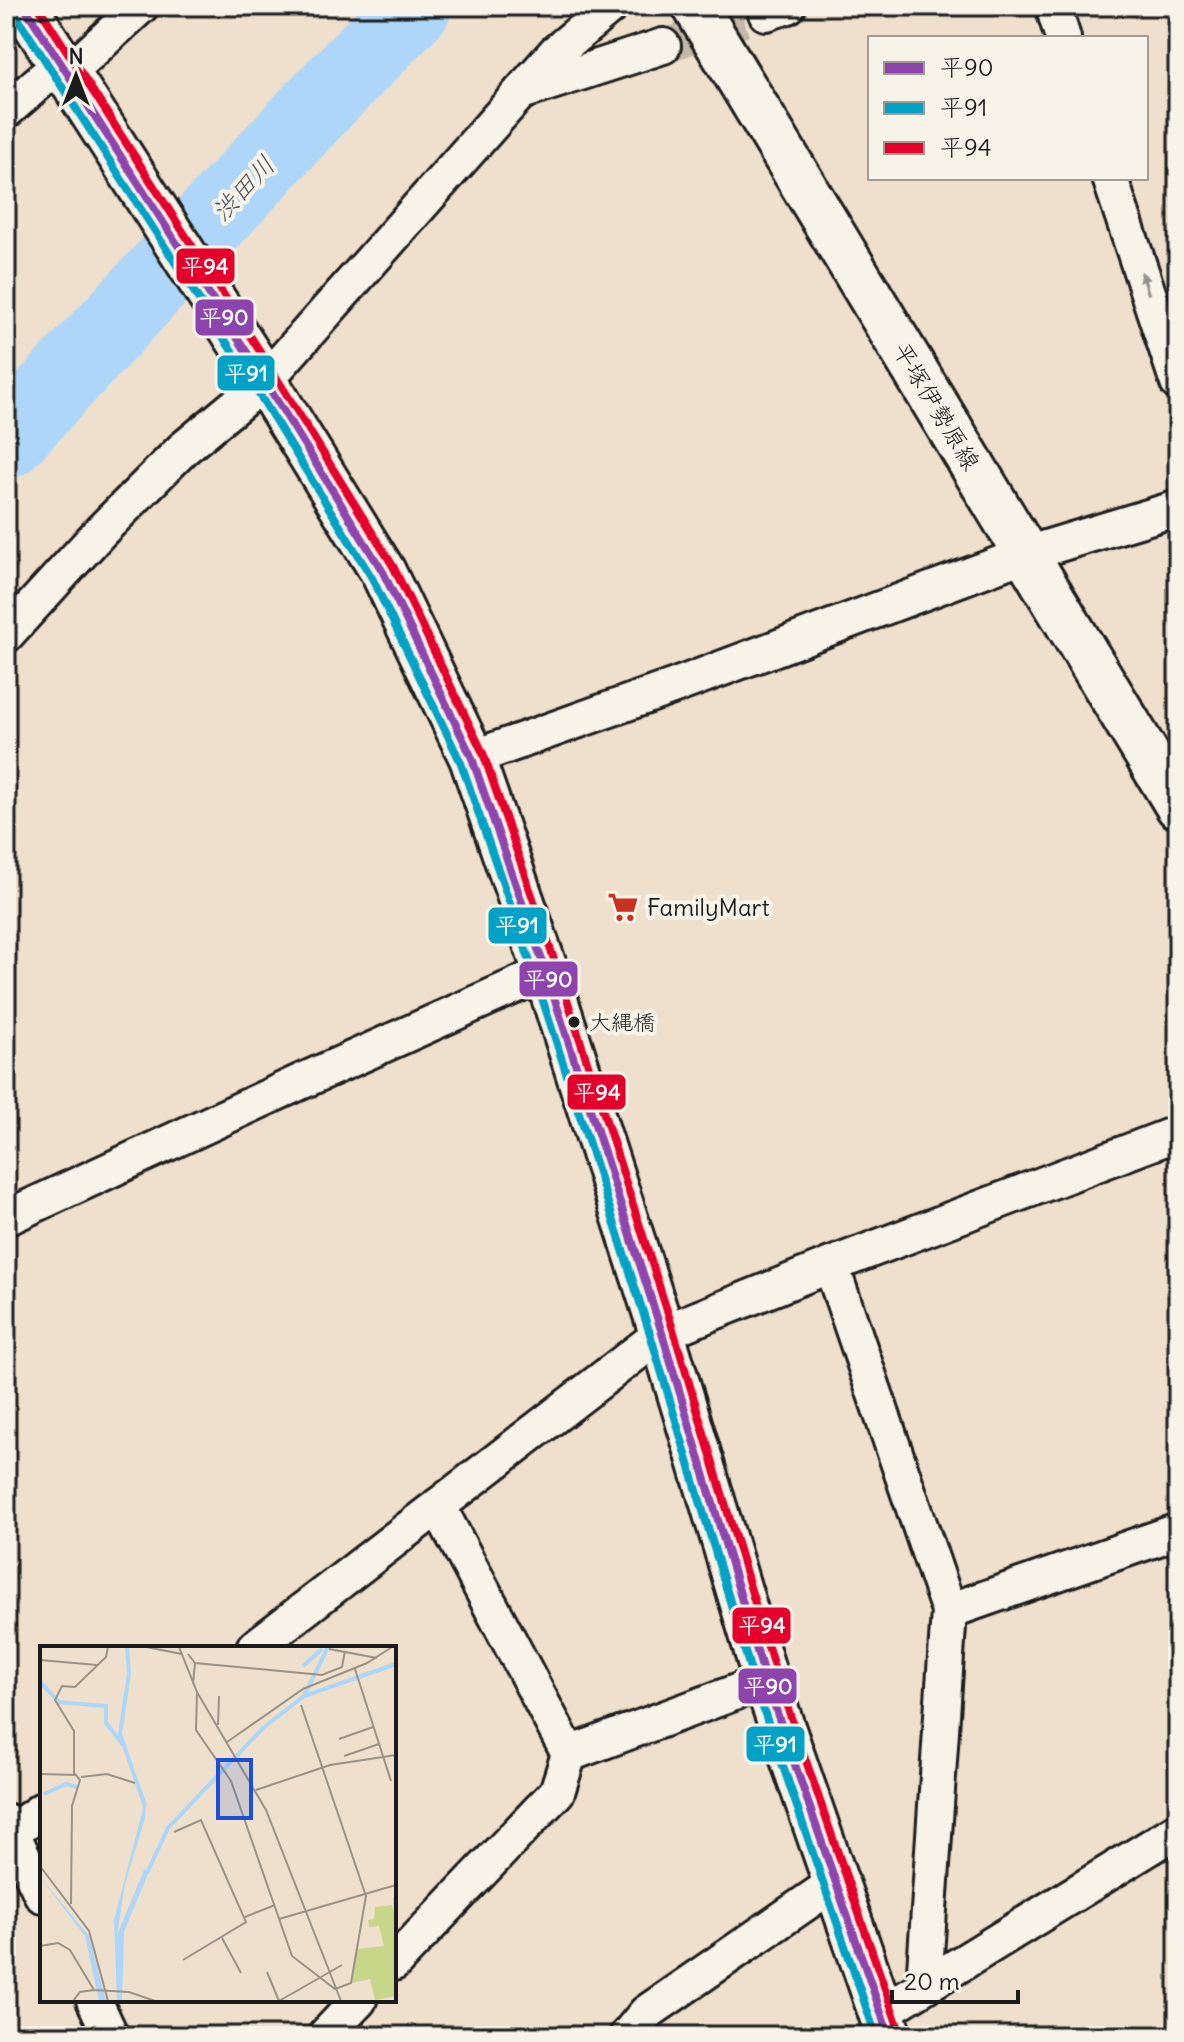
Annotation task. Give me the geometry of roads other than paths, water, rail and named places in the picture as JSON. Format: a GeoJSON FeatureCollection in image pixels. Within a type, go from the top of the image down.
{"type":"FeatureCollection","features":[{"type":"Feature","properties":{"kind":"street"},"geometry":{"type":"LineString","coordinates":[[24,6],[259,372],[383,572],[472,758],[546,972],[662,1333],[766,1681],[885,2024],[924,1985],[1178,1830]]}},
{"type":"Feature","properties":{"kind":"street"},"geometry":{"type":"LineString","coordinates":[[6,111],[69,74],[141,6]]}},
{"type":"Feature","properties":{"kind":"street"},"geometry":{"type":"LineString","coordinates":[[6,635],[101,531],[259,372],[556,52],[611,6]]}},
{"type":"Feature","properties":{"kind":"street","name":"平塚伊勢原線"},"geometry":{"type":"LineString","coordinates":[[695,6],[1178,806]]}},
{"type":"Feature","properties":{"kind":"street"},"geometry":{"type":"LineString","coordinates":[[1053,6],[1062,36]]}},
{"type":"Feature","properties":{"kind":"street"},"geometry":{"type":"LineString","coordinates":[[520,92],[663,46]]}},
{"type":"Feature","properties":{"kind":"street"},"geometry":{"type":"LineString","coordinates":[[1111,180],[1178,383]]}},
{"type":"Feature","properties":{"kind":"street"},"geometry":{"type":"LineString","coordinates":[[472,758],[675,686],[1026,554],[1178,508]]}},
{"type":"Feature","properties":{"kind":"street"},"geometry":{"type":"LineString","coordinates":[[6,1218],[546,972]]}},
{"type":"Feature","properties":{"kind":"street"},"geometry":{"type":"LineString","coordinates":[[257,1646],[662,1333],[1178,1133]]}},
{"type":"Feature","properties":{"kind":"street"},"geometry":{"type":"LineString","coordinates":[[831,1265],[949,1611],[924,1985]]}},
{"type":"Feature","properties":{"kind":"street"},"geometry":{"type":"LineString","coordinates":[[396,1961],[557,1792],[569,1754],[438,1506]]}},
{"type":"Feature","properties":{"kind":"street"},"geometry":{"type":"LineString","coordinates":[[949,1611],[1178,1531]]}},
{"type":"Feature","properties":{"kind":"street"},"geometry":{"type":"LineString","coordinates":[[569,1754],[766,1681]]}},
{"type":"Feature","properties":{"kind":"street"},"geometry":{"type":"LineString","coordinates":[[40,1811],[8,1830],[40,1891]]}},
{"type":"Feature","properties":{"kind":"street"},"geometry":{"type":"LineString","coordinates":[[627,2036],[646,2013],[836,1882]]}},
{"type":"Feature","properties":{"kind":"street"},"geometry":{"type":"LineString","coordinates":[[95,2002],[111,2036]]}},
{"type":"Feature","properties":{"kind":"street"},"geometry":{"type":"LineString","coordinates":[[325,2036],[357,2002]]}},
{"type":"Feature","properties":{"kind":"waterway","name":"渋田川"},"geometry":{"type":"LineString","coordinates":[[6,441],[414,6]]}},
{"type":"Feature","properties":{"kind":"tunnel"},"geometry":{"type":"LineString","coordinates":[[663,46],[766,13]]}},
{"type":"Feature","properties":{"kind":"place","name":"FamilyMart"},"geometry":{"type":"Point","coordinates":[623,907]}},
{"type":"Feature","properties":{"kind":"place","name":"大縄橋"},"geometry":{"type":"Point","coordinates":[574,1022]}}]}
